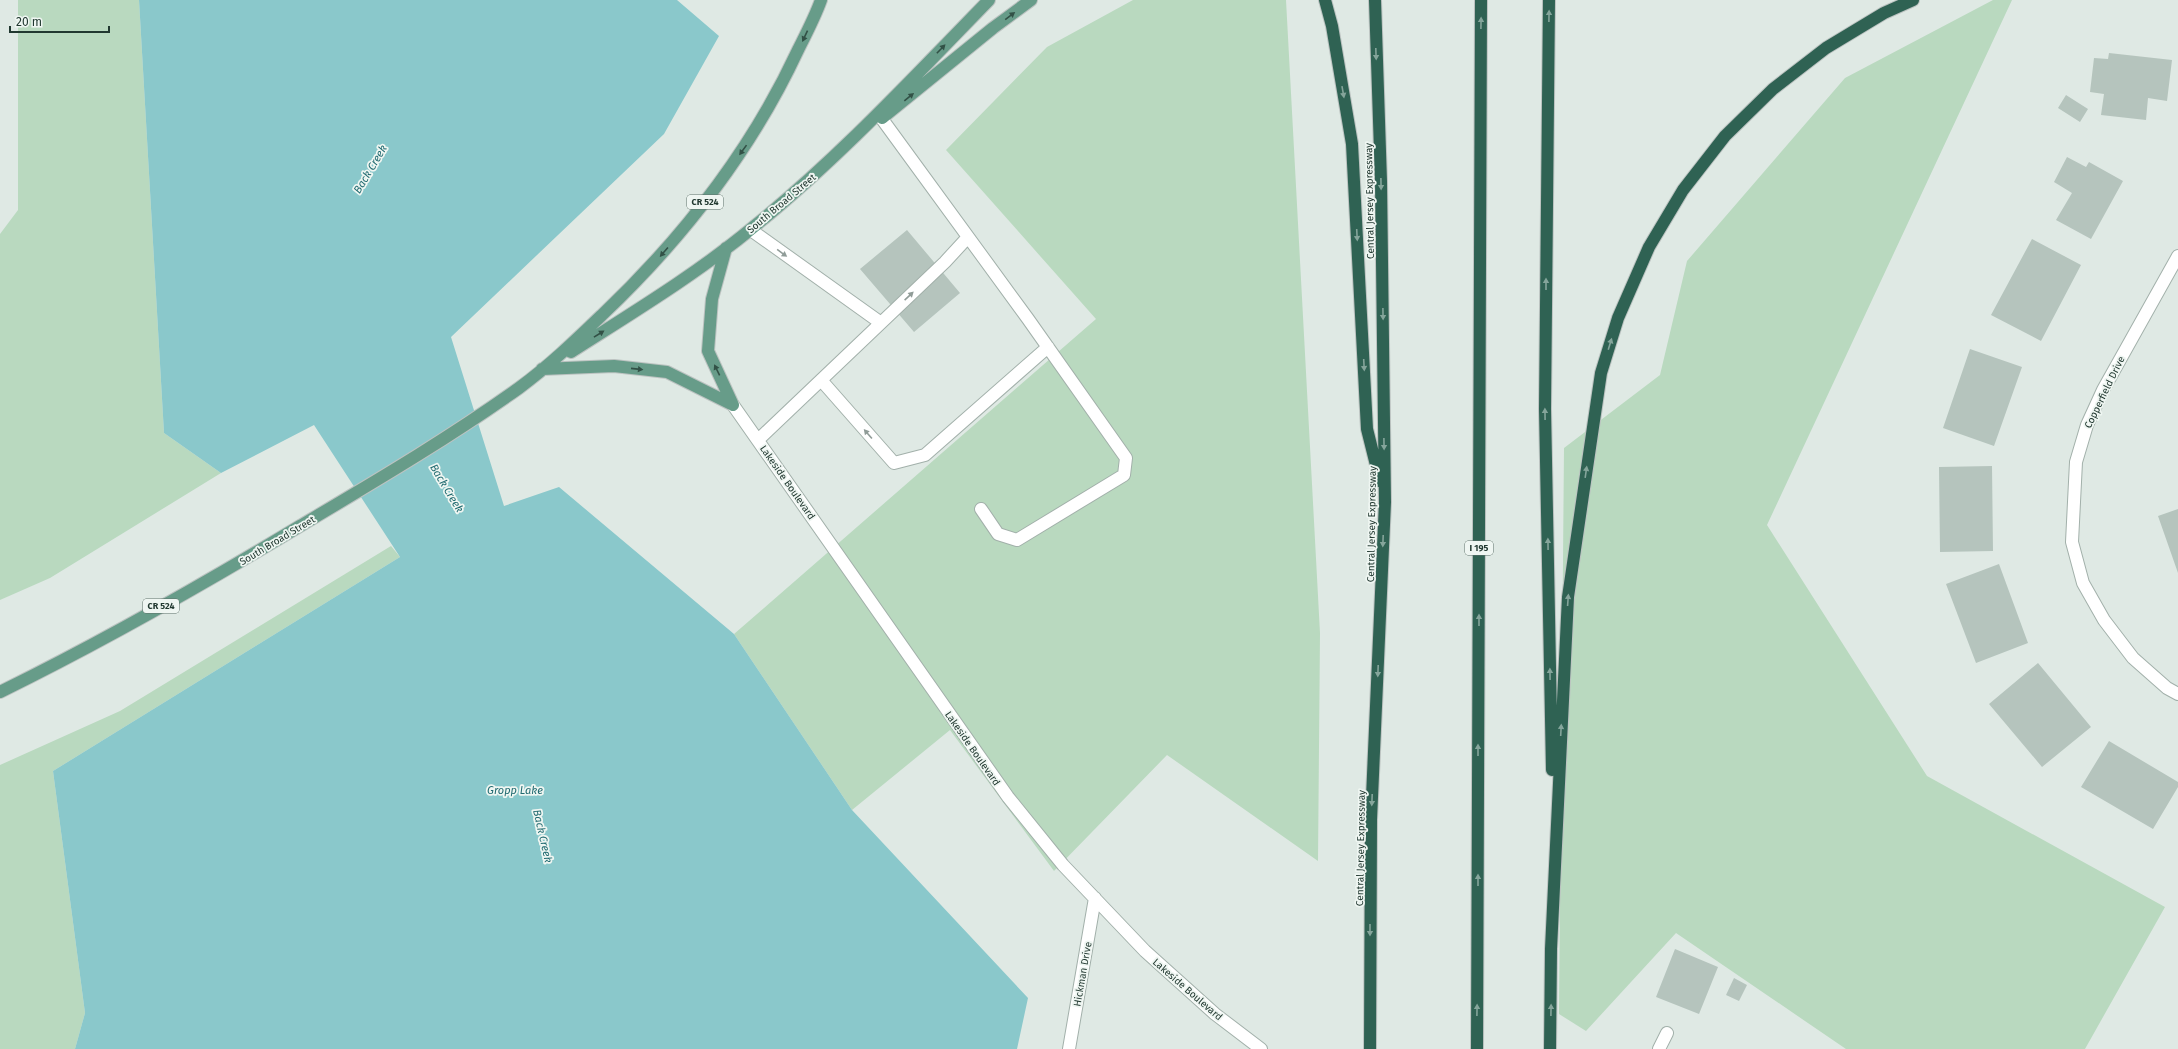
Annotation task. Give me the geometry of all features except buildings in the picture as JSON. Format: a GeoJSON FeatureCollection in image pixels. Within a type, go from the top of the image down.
{"type":"FeatureCollection","features":[{"type":"Feature","properties":{"kind":"highway"},"geometry":{"type":"LineString","coordinates":[[1325,0],[1332,26],[1352,144],[1367,429],[1385,502]]}},
{"type":"Feature","properties":{"kind":"highway","name":"Central Jersey Expressway"},"geometry":{"type":"LineString","coordinates":[[1370,1049],[1371,820],[1385,502],[1381,181],[1375,0]]}},
{"type":"Feature","properties":{"kind":"highway","name":"I 195"},"geometry":{"type":"LineString","coordinates":[[1477,1049],[1481,0]]}},
{"type":"Feature","properties":{"kind":"highway"},"geometry":{"type":"LineString","coordinates":[[1549,0],[1545,409],[1554,881]]}},
{"type":"Feature","properties":{"kind":"highway"},"geometry":{"type":"LineString","coordinates":[[1550,1049],[1554,881],[1568,597],[1601,373],[1618,318],[1649,247],[1683,190],[1725,136],[1773,89],[1826,48],[1884,13],[1913,0]]}},
{"type":"Feature","properties":{"kind":"main road","name":"South Broad Street"},"geometry":{"type":"LineString","coordinates":[[0,692],[58,664],[247,558],[436,444],[520,387],[542,369],[644,275],[694,218],[747,144],[785,78],[821,0]]}},
{"type":"Feature","properties":{"kind":"main road","name":"South Broad Street"},"geometry":{"type":"LineString","coordinates":[[542,369],[660,295],[750,230],[835,157],[989,0]]}},
{"type":"Feature","properties":{"kind":"main road"},"geometry":{"type":"LineString","coordinates":[[835,157],[993,28],[1031,0]]}},
{"type":"Feature","properties":{"kind":"main road"},"geometry":{"type":"LineString","coordinates":[[726,248],[712,299],[708,351],[734,405]]}},
{"type":"Feature","properties":{"kind":"main road"},"geometry":{"type":"LineString","coordinates":[[542,369],[614,366],[667,372],[734,405]]}},
{"type":"Feature","properties":{"kind":"street"},"geometry":{"type":"LineString","coordinates":[[882,119],[1048,347],[1126,458],[1124,475],[1017,540],[998,534],[981,509]]}},
{"type":"Feature","properties":{"kind":"street"},"geometry":{"type":"LineString","coordinates":[[750,230],[881,323]]}},
{"type":"Feature","properties":{"kind":"street"},"geometry":{"type":"LineString","coordinates":[[758,440],[945,262],[968,236]]}},
{"type":"Feature","properties":{"kind":"street","name":"Copperfield Drive"},"geometry":{"type":"LineString","coordinates":[[2178,257],[2103,390],[2087,425],[2076,462],[2072,542],[2083,583],[2104,620],[2133,658],[2167,688],[2178,694]]}},
{"type":"Feature","properties":{"kind":"street"},"geometry":{"type":"LineString","coordinates":[[820,380],[894,463],[925,455],[1048,347]]}},
{"type":"Feature","properties":{"kind":"street","name":"Lakeside Boulevard"},"geometry":{"type":"LineString","coordinates":[[734,405],[1008,798],[1063,865],[1151,956],[1215,1014],[1261,1049]]}},
{"type":"Feature","properties":{"kind":"street","name":"Hickman Drive"},"geometry":{"type":"LineString","coordinates":[[1069,1049],[1095,898]]}},
{"type":"Feature","properties":{"kind":"street"},"geometry":{"type":"LineString","coordinates":[[1659,1049],[1667,1033]]}},
{"type":"Feature","properties":{"kind":"green space"},"geometry":{"type":"Polygon","coordinates":[[[18,0],[139,0],[164,433],[221,473],[50,578],[0,600],[0,234],[18,210],[18,0]]]}},
{"type":"Feature","properties":{"kind":"green space"},"geometry":{"type":"Polygon","coordinates":[[[1133,0],[1286,0],[1320,633],[1318,861],[1167,755],[1054,871],[950,730],[852,810],[734,634],[1096,319],[946,150],[1047,47],[1133,0]]]}},
{"type":"Feature","properties":{"kind":"green space"},"geometry":{"type":"Polygon","coordinates":[[[1993,0],[2012,0],[1767,525],[1927,776],[2165,907],[2085,1049],[1846,1049],[1676,933],[1586,1031],[1559,1014],[1564,448],[1660,375],[1687,261],[1845,78],[1993,0]]]}},
{"type":"Feature","properties":{"kind":"green space"},"geometry":{"type":"Polygon","coordinates":[[[391,546],[400,557],[53,771],[85,1013],[75,1049],[0,1049],[0,765],[120,711],[391,546]]]}},
{"type":"Feature","properties":{"kind":"water","name":"Gropp Lake"},"geometry":{"type":"Polygon","coordinates":[[[139,0],[677,0],[719,36],[664,134],[451,337],[504,506],[559,487],[734,634],[852,810],[1028,998],[1017,1049],[75,1049],[85,1013],[53,771],[400,557],[314,425],[221,473],[164,433],[139,0]]]}},
{"type":"Feature","properties":{"kind":"water label","name":"Back Creek"},"geometry":{"type":"Point","coordinates":[370,169]}},
{"type":"Feature","properties":{"kind":"water label","name":"Back Creek"},"geometry":{"type":"Point","coordinates":[447,488]}},
{"type":"Feature","properties":{"kind":"water label","name":"Back Creek"},"geometry":{"type":"Point","coordinates":[543,836]}}]}
